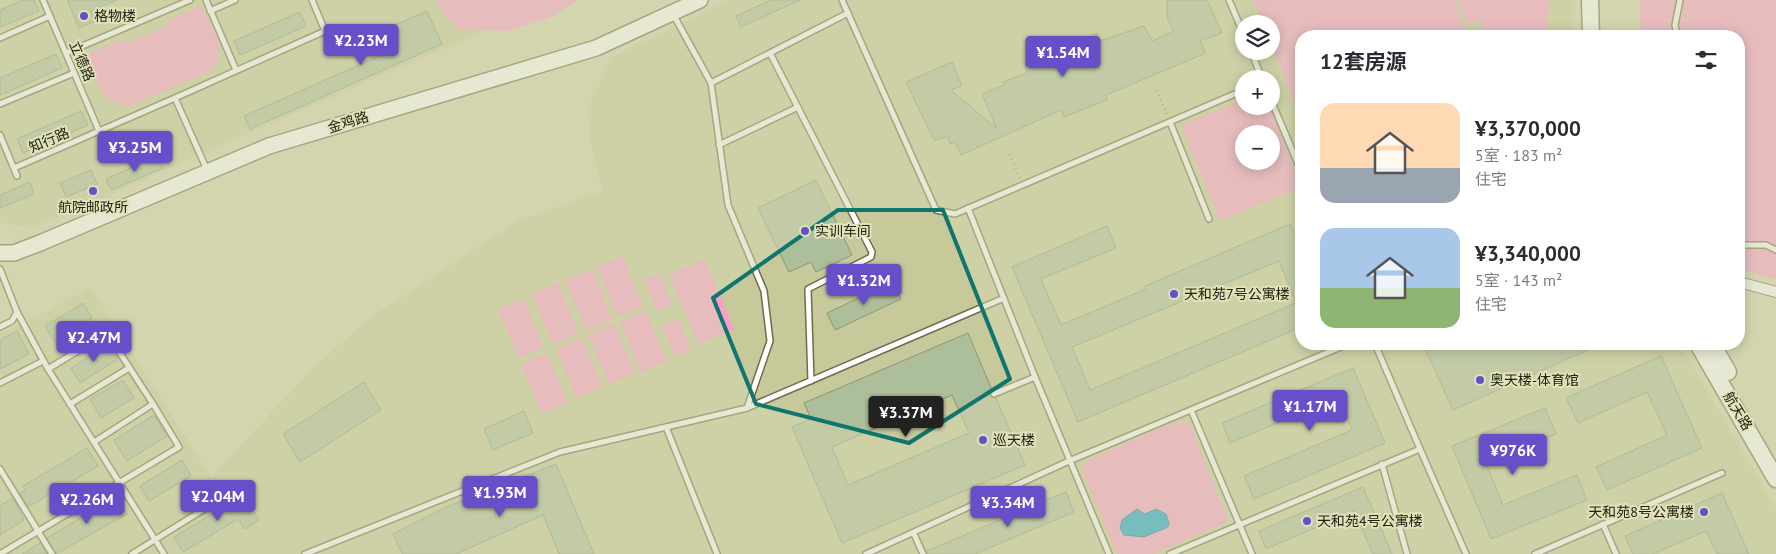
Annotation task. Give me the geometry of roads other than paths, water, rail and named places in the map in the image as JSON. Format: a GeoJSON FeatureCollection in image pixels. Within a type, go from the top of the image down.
{"type":"FeatureCollection","features":[{"type":"Feature","properties":{"kind":"main road","name":"金鸡路"},"geometry":{"type":"LineString","coordinates":[[0,252],[14,253],[40,243],[207,170],[269,146],[596,48],[700,0]]}},
{"type":"Feature","properties":{"kind":"main road"},"geometry":{"type":"LineString","coordinates":[[1590,0],[1591,30]]}},
{"type":"Feature","properties":{"kind":"main road"},"geometry":{"type":"LineString","coordinates":[[1600,0],[1601,30]]}},
{"type":"Feature","properties":{"kind":"main road","name":"航天路"},"geometry":{"type":"LineString","coordinates":[[1701,350],[1776,479]]}},
{"type":"Feature","properties":{"kind":"main road","name":"航天路"},"geometry":{"type":"LineString","coordinates":[[1715,350],[1776,459]]}},
{"type":"Feature","properties":{"kind":"street"},"geometry":{"type":"LineString","coordinates":[[1745,284],[1776,292]]}},
{"type":"Feature","properties":{"kind":"lane","name":"立德路"},"geometry":{"type":"LineString","coordinates":[[43,0],[99,131]]}},
{"type":"Feature","properties":{"kind":"lane"},"geometry":{"type":"LineString","coordinates":[[66,52],[190,0]]}},
{"type":"Feature","properties":{"kind":"lane"},"geometry":{"type":"LineString","coordinates":[[206,0],[236,70]]}},
{"type":"Feature","properties":{"kind":"lane"},"geometry":{"type":"LineString","coordinates":[[210,11],[235,0]]}},
{"type":"Feature","properties":{"kind":"lane","name":"知行路"},"geometry":{"type":"LineString","coordinates":[[14,168],[325,31],[312,0]]}},
{"type":"Feature","properties":{"kind":"lane"},"geometry":{"type":"LineString","coordinates":[[842,0],[936,210],[955,214],[1235,94]]}},
{"type":"Feature","properties":{"kind":"lane"},"geometry":{"type":"LineString","coordinates":[[1229,0],[1235,15]]}},
{"type":"Feature","properties":{"kind":"lane"},"geometry":{"type":"LineString","coordinates":[[1676,30],[1680,0]]}},
{"type":"Feature","properties":{"kind":"lane"},"geometry":{"type":"LineString","coordinates":[[673,13],[711,83],[728,204],[761,282],[770,331],[767,351],[747,408]]}},
{"type":"Feature","properties":{"kind":"lane"},"geometry":{"type":"LineString","coordinates":[[711,83],[848,13]]}},
{"type":"Feature","properties":{"kind":"lane"},"geometry":{"type":"LineString","coordinates":[[0,38],[50,16]]}},
{"type":"Feature","properties":{"kind":"lane"},"geometry":{"type":"LineString","coordinates":[[770,53],[872,252],[871,257],[808,289],[811,381]]}},
{"type":"Feature","properties":{"kind":"lane"},"geometry":{"type":"LineString","coordinates":[[0,104],[74,73]]}},
{"type":"Feature","properties":{"kind":"lane"},"geometry":{"type":"LineString","coordinates":[[175,98],[207,170]]}},
{"type":"Feature","properties":{"kind":"lane"},"geometry":{"type":"LineString","coordinates":[[720,144],[798,108]]}},
{"type":"Feature","properties":{"kind":"lane"},"geometry":{"type":"LineString","coordinates":[[1277,115],[1295,156]]}},
{"type":"Feature","properties":{"kind":"lane"},"geometry":{"type":"LineString","coordinates":[[1170,122],[1210,219]]}},
{"type":"Feature","properties":{"kind":"lane"},"geometry":{"type":"LineString","coordinates":[[0,135],[17,176]]}},
{"type":"Feature","properties":{"kind":"lane"},"geometry":{"type":"LineString","coordinates":[[968,208],[1069,461],[1109,554]]}},
{"type":"Feature","properties":{"kind":"lane"},"geometry":{"type":"LineString","coordinates":[[1745,245],[1766,245],[1776,250]]}},
{"type":"Feature","properties":{"kind":"lane"},"geometry":{"type":"LineString","coordinates":[[0,269],[17,312],[48,369],[164,554]]}},
{"type":"Feature","properties":{"kind":"lane"},"geometry":{"type":"LineString","coordinates":[[305,554],[560,452],[747,408],[1004,298]]}},
{"type":"Feature","properties":{"kind":"lane"},"geometry":{"type":"LineString","coordinates":[[0,327],[12,321],[17,312]]}},
{"type":"Feature","properties":{"kind":"lane"},"geometry":{"type":"LineString","coordinates":[[0,554],[179,447],[107,333],[48,369]]}},
{"type":"Feature","properties":{"kind":"lane"},"geometry":{"type":"LineString","coordinates":[[866,554],[914,534],[1069,461],[1334,350]]}},
{"type":"Feature","properties":{"kind":"lane"},"geometry":{"type":"LineString","coordinates":[[1378,350],[1466,554]]}},
{"type":"Feature","properties":{"kind":"lane"},"geometry":{"type":"LineString","coordinates":[[0,383],[43,360]]}},
{"type":"Feature","properties":{"kind":"lane"},"geometry":{"type":"LineString","coordinates":[[70,404],[129,368]]}},
{"type":"Feature","properties":{"kind":"lane"},"geometry":{"type":"LineString","coordinates":[[994,394],[1035,377]]}},
{"type":"Feature","properties":{"kind":"lane"},"geometry":{"type":"LineString","coordinates":[[94,442],[153,404]]}},
{"type":"Feature","properties":{"kind":"lane"},"geometry":{"type":"LineString","coordinates":[[1191,410],[1252,554]]}},
{"type":"Feature","properties":{"kind":"lane"},"geometry":{"type":"LineString","coordinates":[[666,427],[717,554]]}},
{"type":"Feature","properties":{"kind":"lane"},"geometry":{"type":"LineString","coordinates":[[1170,554],[1420,449]]}},
{"type":"Feature","properties":{"kind":"lane"},"geometry":{"type":"LineString","coordinates":[[1382,464],[1407,554]]}},
{"type":"Feature","properties":{"kind":"lane"},"geometry":{"type":"LineString","coordinates":[[0,469],[52,554]]}},
{"type":"Feature","properties":{"kind":"lane"},"geometry":{"type":"LineString","coordinates":[[1535,554],[1722,473]]}},
{"type":"Feature","properties":{"kind":"lane"},"geometry":{"type":"LineString","coordinates":[[132,554],[206,508]]}},
{"type":"Feature","properties":{"kind":"lane"},"geometry":{"type":"LineString","coordinates":[[1603,524],[1616,554]]}},
{"type":"Feature","properties":{"kind":"lane"},"geometry":{"type":"LineString","coordinates":[[914,534],[922,554]]}},
{"type":"Feature","properties":{"kind":"water"},"geometry":{"type":"Polygon","coordinates":[[[1137,509],[1145,514],[1156,509],[1166,514],[1169,523],[1168,527],[1144,537],[1124,535],[1120,528],[1122,520],[1137,509]]]}},
{"type":"Feature","properties":{"kind":"place","name":"格物楼"},"geometry":{"type":"Point","coordinates":[84,16]}},
{"type":"Feature","properties":{"kind":"place","name":"航院邮政所"},"geometry":{"type":"Point","coordinates":[93,191]}},
{"type":"Feature","properties":{"kind":"place","name":"实训车间"},"geometry":{"type":"Point","coordinates":[805,231]}},
{"type":"Feature","properties":{"kind":"place","name":"天和苑7号公寓楼"},"geometry":{"type":"Point","coordinates":[1174,294]}},
{"type":"Feature","properties":{"kind":"place","name":"奥天楼-体育馆"},"geometry":{"type":"Point","coordinates":[1480,380]}},
{"type":"Feature","properties":{"kind":"place","name":"巡天楼"},"geometry":{"type":"Point","coordinates":[983,440]}},
{"type":"Feature","properties":{"kind":"place","name":"天和苑8号公寓楼"},"geometry":{"type":"Point","coordinates":[1704,512]}},
{"type":"Feature","properties":{"kind":"place","name":"天和苑4号公寓楼"},"geometry":{"type":"Point","coordinates":[1307,521]}}]}
